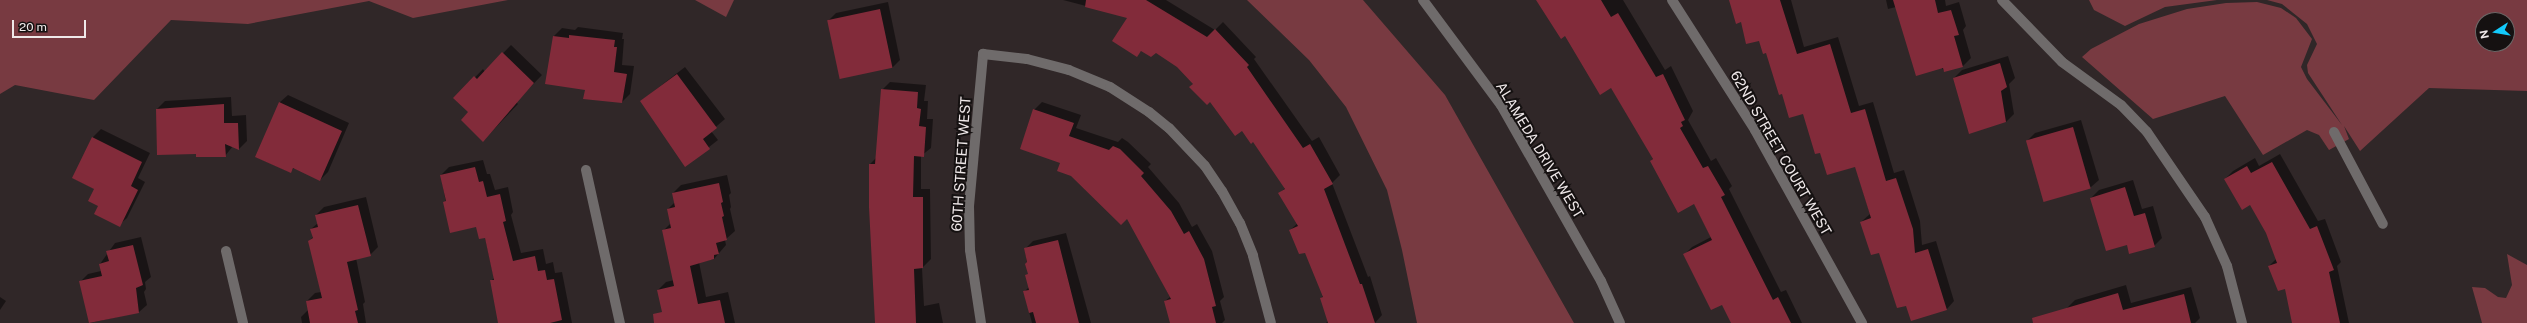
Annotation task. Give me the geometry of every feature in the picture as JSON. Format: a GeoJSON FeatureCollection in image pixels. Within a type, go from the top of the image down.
{"type":"FeatureCollection","features":[{"type":"Feature","properties":{"kind":"street","name":"ALAMEDA DRIVE WEST"},"geometry":{"type":"LineString","coordinates":[[1423,0],[1501,105],[1601,281],[1620,323]]}},
{"type":"Feature","properties":{"kind":"street","name":"62ND STREET COURT WEST"},"geometry":{"type":"LineString","coordinates":[[1672,0],[1755,130],[1862,323]]}},
{"type":"Feature","properties":{"kind":"street"},"geometry":{"type":"LineString","coordinates":[[2002,0],[2062,62],[2121,105],[2147,132],[2205,217],[2227,266],[2242,323]]}},
{"type":"Feature","properties":{"kind":"street","name":"60TH STREET WEST"},"geometry":{"type":"LineString","coordinates":[[981,323],[970,250],[969,206],[984,54],[1027,59],[1069,70],[1110,87],[1149,112],[1169,128],[1205,166],[1222,191],[1240,223],[1253,256],[1271,323]]}},
{"type":"Feature","properties":{"kind":"street"},"geometry":{"type":"LineString","coordinates":[[2334,132],[2383,224]]}},
{"type":"Feature","properties":{"kind":"street"},"geometry":{"type":"LineString","coordinates":[[586,170],[620,323]]}},
{"type":"Feature","properties":{"kind":"street"},"geometry":{"type":"LineString","coordinates":[[226,251],[243,323]]}},
{"type":"Feature","properties":{"kind":"shaded area"},"geometry":{"type":"Polygon","coordinates":[[[0,0],[508,0],[413,18],[369,1],[248,24],[171,20],[94,100],[15,85],[0,94],[0,0]]]}},
{"type":"Feature","properties":{"kind":"shaded area"},"geometry":{"type":"Polygon","coordinates":[[[695,0],[734,0],[726,17],[695,0]]]}},
{"type":"Feature","properties":{"kind":"shaded area"},"geometry":{"type":"Polygon","coordinates":[[[1247,0],[1363,0],[1445,95],[1574,323],[1417,323],[1402,250],[1387,190],[1346,107],[1309,60],[1247,0]]]}},
{"type":"Feature","properties":{"kind":"shaded area"},"geometry":{"type":"Polygon","coordinates":[[[2089,0],[2217,0],[2165,7],[2125,26],[2094,10],[2089,0]]]}},
{"type":"Feature","properties":{"kind":"shaded area"},"geometry":{"type":"Polygon","coordinates":[[[2267,0],[2527,0],[2527,91],[2429,88],[2360,151],[2344,126],[2349,139],[2329,150],[2319,135],[2307,130],[2263,155],[2225,96],[2153,119],[2082,57],[2091,49],[2139,24],[2187,9],[2226,3],[2257,2],[2281,8],[2296,18],[2312,39],[2301,67],[2307,79],[2342,125],[2308,73],[2307,65],[2317,44],[2307,24],[2282,4],[2267,0]]]}},
{"type":"Feature","properties":{"kind":"shaded area"},"geometry":{"type":"Polygon","coordinates":[[[2507,254],[2527,265],[2527,323],[2482,323],[2472,287],[2485,288],[2498,297],[2506,298],[2512,285],[2507,254]]]}},
{"type":"Feature","properties":{"kind":"building"},"geometry":{"type":"Polygon","coordinates":[[[1086,0],[1146,0],[1207,37],[1215,29],[1249,65],[1247,67],[1303,148],[1310,144],[1333,184],[1324,189],[1360,284],[1362,284],[1375,323],[1328,323],[1320,298],[1323,297],[1305,253],[1299,254],[1289,230],[1298,226],[1278,193],[1285,189],[1253,142],[1251,144],[1242,131],[1235,136],[1210,102],[1207,105],[1189,87],[1193,84],[1177,67],[1156,53],[1151,57],[1141,51],[1137,57],[1112,41],[1127,18],[1085,7],[1086,0]]]}},
{"type":"Feature","properties":{"kind":"building"},"geometry":{"type":"Polygon","coordinates":[[[1536,0],[1601,0],[1611,17],[1618,13],[1656,77],[1663,74],[1685,120],[1681,122],[1683,126],[1680,128],[1703,168],[1708,166],[1725,195],[1721,197],[1773,300],[1778,297],[1791,323],[1731,323],[1722,305],[1711,310],[1683,254],[1712,240],[1694,204],[1678,213],[1650,161],[1653,159],[1611,88],[1600,95],[1565,36],[1561,39],[1536,0]]]}},
{"type":"Feature","properties":{"kind":"building"},"geometry":{"type":"Polygon","coordinates":[[[1729,0],[1780,0],[1797,54],[1830,44],[1851,113],[1865,109],[1886,181],[1896,178],[1913,229],[1915,253],[1928,249],[1947,310],[1911,321],[1906,306],[1897,308],[1879,253],[1871,255],[1860,222],[1871,218],[1855,167],[1827,175],[1820,153],[1815,154],[1803,114],[1789,118],[1782,94],[1779,95],[1766,53],[1763,54],[1759,41],[1746,44],[1741,22],[1736,24],[1729,0]]]}},
{"type":"Feature","properties":{"kind":"building"},"geometry":{"type":"Polygon","coordinates":[[[1893,0],[1935,0],[1938,13],[1951,10],[1959,35],[1954,36],[1963,67],[1944,72],[1943,68],[1916,76],[1893,0]]]}},
{"type":"Feature","properties":{"kind":"building"},"geometry":{"type":"Polygon","coordinates":[[[880,9],[892,68],[840,79],[827,20],[880,9]]]}},
{"type":"Feature","properties":{"kind":"building"},"geometry":{"type":"Polygon","coordinates":[[[569,35],[615,40],[614,47],[617,47],[614,72],[627,74],[622,103],[583,99],[585,90],[545,84],[553,36],[569,38],[569,35]]]}},
{"type":"Feature","properties":{"kind":"building"},"geometry":{"type":"Polygon","coordinates":[[[502,52],[534,83],[483,142],[461,120],[468,112],[453,98],[474,76],[477,79],[502,52]]]}},
{"type":"Feature","properties":{"kind":"building"},"geometry":{"type":"Polygon","coordinates":[[[2000,63],[2007,87],[2001,91],[2006,122],[1969,134],[1953,78],[2000,63]]]}},
{"type":"Feature","properties":{"kind":"building"},"geometry":{"type":"Polygon","coordinates":[[[677,74],[717,128],[703,139],[710,149],[685,167],[640,101],[677,74]]]}},
{"type":"Feature","properties":{"kind":"building"},"geometry":{"type":"Polygon","coordinates":[[[881,89],[918,92],[917,108],[921,109],[919,126],[926,127],[924,157],[914,156],[913,197],[923,197],[923,268],[914,269],[916,323],[875,323],[869,207],[869,164],[875,164],[881,89]]]}},
{"type":"Feature","properties":{"kind":"building"},"geometry":{"type":"Polygon","coordinates":[[[279,102],[342,131],[320,181],[293,168],[291,173],[255,157],[279,102]]]}},
{"type":"Feature","properties":{"kind":"building"},"geometry":{"type":"Polygon","coordinates":[[[224,104],[224,123],[238,123],[239,150],[225,144],[226,157],[196,157],[196,154],[157,155],[156,109],[224,104]]]}},
{"type":"Feature","properties":{"kind":"building"},"geometry":{"type":"Polygon","coordinates":[[[1033,109],[1074,123],[1069,136],[1109,150],[1113,146],[1120,149],[1144,173],[1141,176],[1171,211],[1184,234],[1189,231],[1204,259],[1216,306],[1212,307],[1216,323],[1170,323],[1164,301],[1171,299],[1127,219],[1121,225],[1071,176],[1057,171],[1060,163],[1020,149],[1033,109]]]}},
{"type":"Feature","properties":{"kind":"building"},"geometry":{"type":"Polygon","coordinates":[[[2073,127],[2091,189],[2044,202],[2026,141],[2073,127]]]}},
{"type":"Feature","properties":{"kind":"building"},"geometry":{"type":"Polygon","coordinates":[[[92,137],[142,162],[131,186],[138,190],[120,227],[94,214],[98,206],[88,201],[94,189],[72,178],[92,137]]]}},
{"type":"Feature","properties":{"kind":"building"},"geometry":{"type":"Polygon","coordinates":[[[2272,162],[2310,229],[2317,226],[2334,270],[2329,272],[2340,323],[2292,323],[2285,289],[2278,291],[2268,266],[2277,263],[2266,233],[2250,205],[2242,210],[2224,179],[2247,166],[2251,173],[2272,162]]]}},
{"type":"Feature","properties":{"kind":"building"},"geometry":{"type":"Polygon","coordinates":[[[475,167],[479,182],[483,181],[487,197],[500,194],[506,221],[503,222],[513,261],[535,256],[538,271],[545,270],[547,280],[554,279],[562,320],[550,323],[498,323],[490,280],[494,280],[485,238],[479,239],[476,227],[450,233],[443,202],[446,201],[440,175],[475,167]]]}},
{"type":"Feature","properties":{"kind":"building"},"geometry":{"type":"Polygon","coordinates":[[[719,183],[723,202],[721,203],[724,216],[722,217],[727,240],[716,243],[719,254],[714,255],[714,259],[690,266],[698,304],[720,300],[725,323],[654,323],[653,314],[662,312],[657,290],[674,286],[662,230],[671,228],[667,209],[675,207],[672,193],[719,183]]]}},
{"type":"Feature","properties":{"kind":"building"},"geometry":{"type":"Polygon","coordinates":[[[2125,187],[2134,216],[2145,213],[2155,247],[2129,254],[2127,245],[2106,251],[2090,198],[2125,187]]]}},
{"type":"Feature","properties":{"kind":"building"},"geometry":{"type":"Polygon","coordinates":[[[358,205],[371,256],[347,262],[358,310],[355,311],[358,323],[310,323],[306,301],[322,298],[308,241],[313,238],[310,229],[318,227],[315,215],[358,205]]]}},
{"type":"Feature","properties":{"kind":"building"},"geometry":{"type":"Polygon","coordinates":[[[1058,240],[1079,323],[1036,323],[1033,312],[1029,313],[1023,291],[1029,290],[1025,275],[1028,274],[1025,264],[1027,262],[1024,248],[1058,240]]]}},
{"type":"Feature","properties":{"kind":"building"},"geometry":{"type":"Polygon","coordinates":[[[133,245],[143,285],[136,288],[139,313],[89,323],[79,281],[102,276],[99,264],[109,261],[106,251],[133,245]]]}},
{"type":"Feature","properties":{"kind":"building"},"geometry":{"type":"Polygon","coordinates":[[[2118,293],[2123,310],[2184,294],[2191,323],[2033,323],[2032,318],[2118,293]]]}}]}
